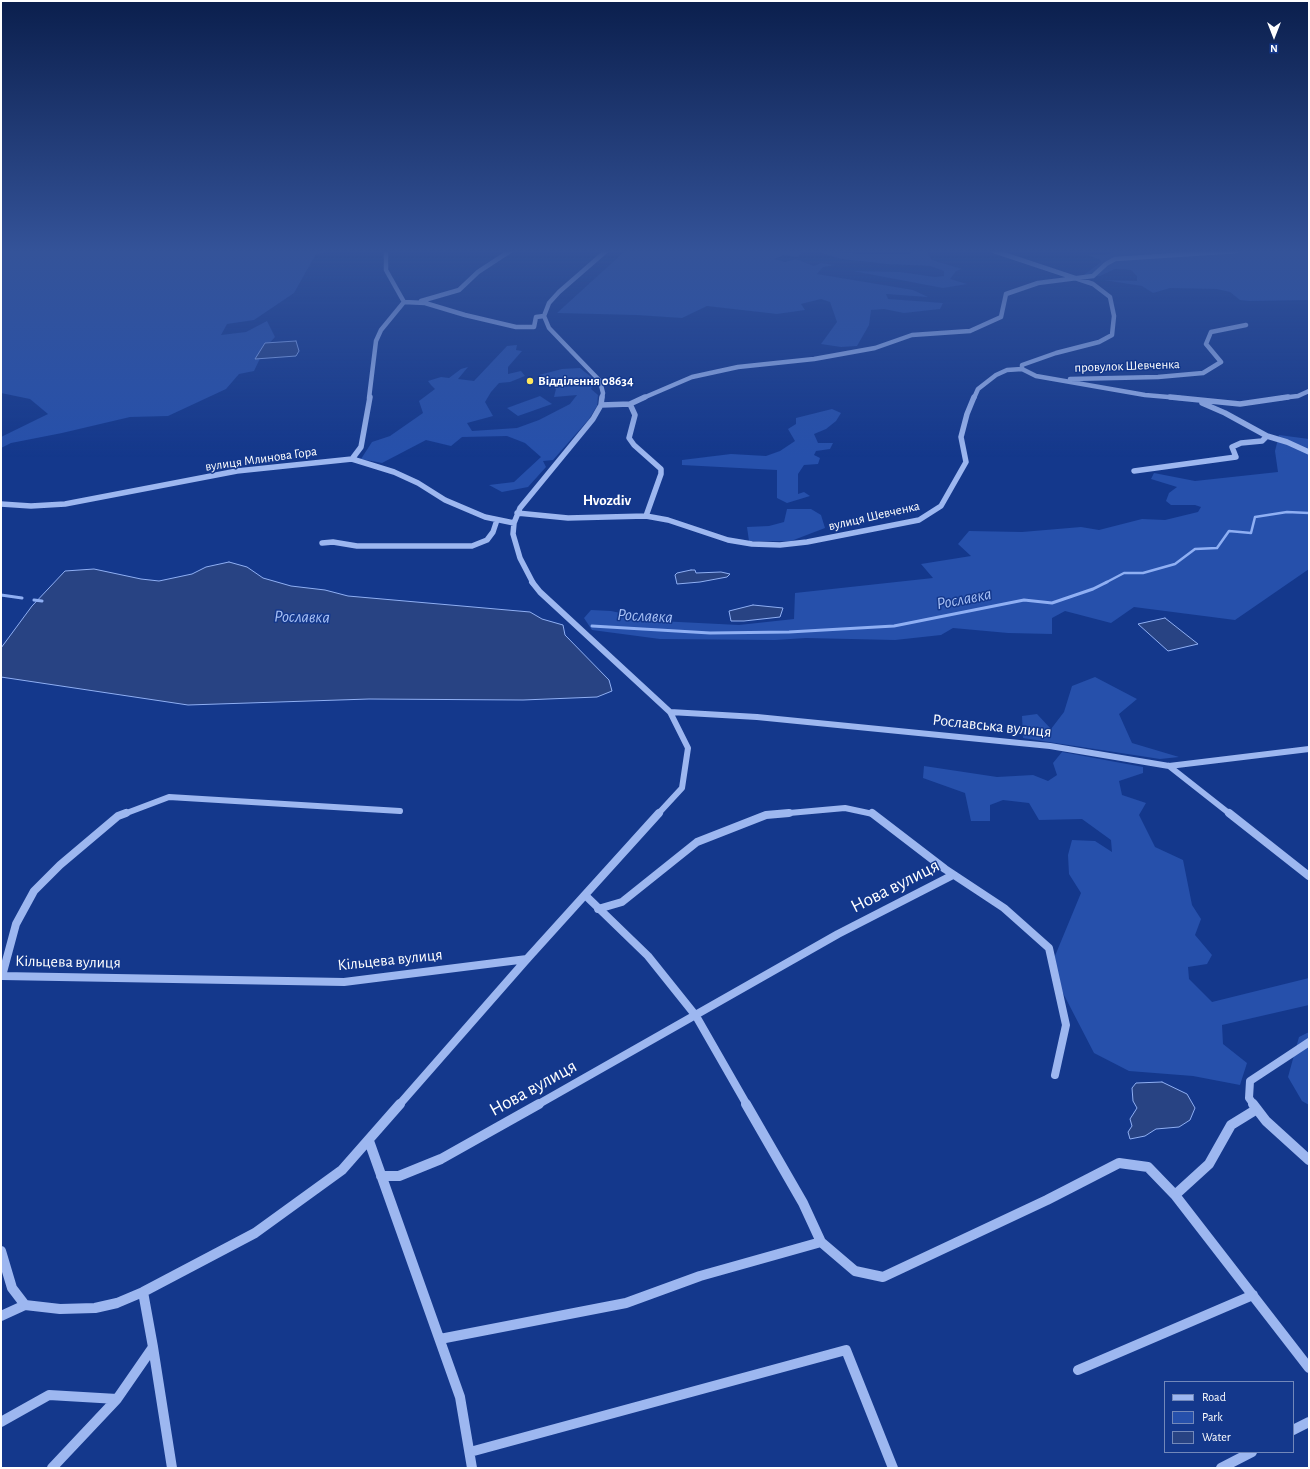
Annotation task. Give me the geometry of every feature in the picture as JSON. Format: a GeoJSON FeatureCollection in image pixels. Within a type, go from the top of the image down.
{"type":"FeatureCollection","features":[{"type":"Feature","properties":{"kind":"street"},"geometry":{"type":"LineString","coordinates":[[352,459],[361,447],[371,389],[376,341],[390,320]]}},
{"type":"Feature","properties":{"kind":"street"},"geometry":{"type":"LineString","coordinates":[[486,320],[524,328],[534,327],[535,320]]}},
{"type":"Feature","properties":{"kind":"street"},"geometry":{"type":"LineString","coordinates":[[1,1316],[25,1305],[60,1309],[95,1308],[117,1303],[143,1292],[255,1233],[342,1170],[369,1141],[526,959],[682,788],[688,748],[670,712],[540,592],[532,581],[515,547],[513,534],[514,522],[517,513],[593,419],[601,405],[603,393],[600,381],[549,328],[545,320]]}},
{"type":"Feature","properties":{"kind":"street"},"geometry":{"type":"LineString","coordinates":[[601,405],[630,404],[692,377],[738,367],[814,359],[875,348],[912,335],[970,332],[996,320]]}},
{"type":"Feature","properties":{"kind":"street","name":"вулиця Шевченка"},"geometry":{"type":"LineString","coordinates":[[517,513],[568,518],[646,516],[668,520],[728,540],[752,544],[780,545],[919,520],[931,514],[941,506],[966,462],[961,437],[967,414],[978,389],[996,375],[1007,370],[1022,369],[1022,365],[1056,353],[1099,342],[1112,335],[1114,320]]}},
{"type":"Feature","properties":{"kind":"street","name":"провулок Шевченка"},"geometry":{"type":"LineString","coordinates":[[1054,379],[1158,377],[1203,373],[1221,362],[1206,344],[1211,332],[1246,325]]}},
{"type":"Feature","properties":{"kind":"street","name":"провулок Шевченка"},"geometry":{"type":"LineString","coordinates":[[1022,369],[1036,376],[1145,395],[1240,404],[1298,396],[1309,391]]}},
{"type":"Feature","properties":{"kind":"street","name":"провулок Шевченка"},"geometry":{"type":"LineString","coordinates":[[1194,400],[1225,412],[1266,436],[1287,442],[1309,452]]}},
{"type":"Feature","properties":{"kind":"street"},"geometry":{"type":"LineString","coordinates":[[630,404],[635,415],[629,438],[634,446],[661,469],[661,474],[646,516]]}},
{"type":"Feature","properties":{"kind":"street"},"geometry":{"type":"LineString","coordinates":[[1134,471],[1236,457],[1232,447],[1241,443],[1262,441],[1266,436]]}},
{"type":"Feature","properties":{"kind":"street","name":"вулиця Млинова Гора"},"geometry":{"type":"LineString","coordinates":[[1,504],[31,506],[65,504],[236,471],[352,459],[394,472],[418,483],[445,500],[485,517],[514,522]]}},
{"type":"Feature","properties":{"kind":"street"},"geometry":{"type":"LineString","coordinates":[[322,543],[333,542],[357,546],[472,546],[487,540],[494,532],[497,520]]}},
{"type":"Feature","properties":{"kind":"street","name":"Рославська вулиця"},"geometry":{"type":"LineString","coordinates":[[670,712],[757,717],[1050,746],[1168,766],[1309,749]]}},
{"type":"Feature","properties":{"kind":"street"},"geometry":{"type":"LineString","coordinates":[[1168,766],[1309,876]]}},
{"type":"Feature","properties":{"kind":"street","name":"Кільцева вулиця"},"geometry":{"type":"LineString","coordinates":[[400,811],[170,797],[118,816],[60,865],[34,891],[16,924],[1,976],[344,982],[526,959]]}},
{"type":"Feature","properties":{"kind":"street"},"geometry":{"type":"LineString","coordinates":[[598,909],[622,902],[697,842],[766,815],[844,808],[872,813],[953,874]]}},
{"type":"Feature","properties":{"kind":"street","name":"Нова вулиця"},"geometry":{"type":"LineString","coordinates":[[381,1176],[399,1176],[442,1159],[838,934],[953,874],[1004,908],[1049,948],[1066,1025],[1055,1075]]}},
{"type":"Feature","properties":{"kind":"street"},"geometry":{"type":"LineString","coordinates":[[585,895],[648,956],[696,1016],[803,1203],[821,1242],[855,1271],[883,1277],[1047,1200],[1119,1163],[1148,1167],[1175,1195],[1309,1368]]}},
{"type":"Feature","properties":{"kind":"street"},"geometry":{"type":"LineString","coordinates":[[1309,1042],[1250,1081],[1249,1098],[1266,1122],[1309,1160]]}},
{"type":"Feature","properties":{"kind":"street"},"geometry":{"type":"LineString","coordinates":[[1175,1195],[1209,1164],[1231,1125],[1258,1109]]}},
{"type":"Feature","properties":{"kind":"street"},"geometry":{"type":"LineString","coordinates":[[369,1141],[460,1397],[472,1468]]}},
{"type":"Feature","properties":{"kind":"street"},"geometry":{"type":"LineString","coordinates":[[440,1339],[626,1303],[700,1276],[821,1242]]}},
{"type":"Feature","properties":{"kind":"street"},"geometry":{"type":"LineString","coordinates":[[1,1251],[12,1288],[25,1305]]}},
{"type":"Feature","properties":{"kind":"street"},"geometry":{"type":"LineString","coordinates":[[143,1292],[172,1468]]}},
{"type":"Feature","properties":{"kind":"street"},"geometry":{"type":"LineString","coordinates":[[1078,1370],[1253,1295]]}},
{"type":"Feature","properties":{"kind":"street"},"geometry":{"type":"LineString","coordinates":[[52,1468],[117,1399],[152,1347]]}},
{"type":"Feature","properties":{"kind":"street"},"geometry":{"type":"LineString","coordinates":[[470,1452],[846,1350],[893,1468]]}},
{"type":"Feature","properties":{"kind":"street"},"geometry":{"type":"LineString","coordinates":[[1,1422],[49,1395],[117,1399]]}},
{"type":"Feature","properties":{"kind":"street"},"geometry":{"type":"LineString","coordinates":[[1294,1430],[1309,1422]]}},
{"type":"Feature","properties":{"kind":"street"},"geometry":{"type":"LineString","coordinates":[[1221,1468],[1250,1453]]}},
{"type":"Feature","properties":{"kind":"green space"},"geometry":{"type":"Polygon","coordinates":[[[1,320],[255,320],[227,324],[221,335],[246,332],[267,321],[275,337],[265,348],[254,371],[239,374],[226,389],[168,416],[130,417],[11,443],[1,448],[1,437],[48,414],[30,399],[1,393],[1,320]]]}},
{"type":"Feature","properties":{"kind":"green space"},"geometry":{"type":"Polygon","coordinates":[[[836,320],[870,320],[869,325],[857,346],[841,347],[821,344],[837,322],[836,320]]]}},
{"type":"Feature","properties":{"kind":"green space"},"geometry":{"type":"Polygon","coordinates":[[[517,345],[516,350],[522,351],[508,367],[508,374],[521,371],[525,376],[510,382],[499,383],[485,402],[493,416],[467,423],[472,431],[517,428],[539,420],[570,404],[577,395],[554,397],[556,389],[539,375],[562,369],[580,368],[595,380],[591,389],[598,395],[597,406],[589,419],[553,460],[543,461],[546,467],[528,487],[502,492],[489,485],[514,482],[541,457],[525,443],[507,436],[462,437],[451,446],[426,440],[382,463],[361,459],[372,442],[390,436],[423,413],[419,401],[435,389],[428,381],[441,377],[449,378],[461,369],[468,367],[458,379],[474,381],[507,346],[517,345]]]}},
{"type":"Feature","properties":{"kind":"green space"},"geometry":{"type":"Polygon","coordinates":[[[540,396],[552,404],[518,416],[507,408],[540,396]]]}},
{"type":"Feature","properties":{"kind":"green space"},"geometry":{"type":"Polygon","coordinates":[[[832,409],[841,413],[836,421],[826,429],[814,434],[818,443],[833,443],[830,449],[816,451],[814,455],[820,458],[818,464],[804,465],[798,474],[798,494],[804,492],[810,496],[787,503],[777,498],[777,470],[682,465],[682,460],[731,454],[766,456],[780,451],[795,441],[788,429],[796,424],[796,418],[832,409]]]}},
{"type":"Feature","properties":{"kind":"green space"},"geometry":{"type":"Polygon","coordinates":[[[1279,435],[1309,439],[1309,569],[1235,620],[1134,607],[1111,623],[1065,611],[1052,618],[1052,634],[1008,633],[953,628],[941,635],[895,640],[806,638],[775,640],[660,639],[592,630],[584,618],[591,610],[611,611],[659,621],[739,625],[794,619],[795,593],[933,578],[921,564],[971,556],[958,544],[969,531],[1022,532],[1081,527],[1099,530],[1142,519],[1165,520],[1198,512],[1201,507],[1195,505],[1171,505],[1166,501],[1169,493],[1177,487],[1151,479],[1154,473],[1195,481],[1278,472],[1275,451],[1279,435]]]}},
{"type":"Feature","properties":{"kind":"green space"},"geometry":{"type":"Polygon","coordinates":[[[787,509],[811,509],[821,515],[825,528],[791,541],[749,541],[747,527],[769,526],[784,522],[787,509]]]}},
{"type":"Feature","properties":{"kind":"green space"},"geometry":{"type":"Polygon","coordinates":[[[1095,677],[1137,699],[1119,714],[1132,743],[1179,757],[1160,759],[1023,738],[1022,716],[1037,714],[1051,729],[1064,712],[1072,686],[1095,677]]]}},
{"type":"Feature","properties":{"kind":"green space"},"geometry":{"type":"Polygon","coordinates":[[[1062,752],[1143,767],[1143,773],[1119,781],[1122,795],[1146,803],[1139,815],[1155,847],[1183,860],[1192,905],[1201,919],[1195,935],[1212,955],[1207,964],[1188,967],[1189,979],[1212,1002],[1309,978],[1309,1005],[1222,1025],[1223,1044],[1247,1063],[1240,1085],[1193,1076],[1129,1071],[1094,1053],[1050,968],[1081,893],[1069,874],[1068,855],[1072,840],[1095,841],[1112,852],[1111,840],[1082,819],[1039,820],[1029,803],[1003,800],[990,805],[990,821],[971,821],[965,793],[923,778],[924,766],[997,777],[1033,775],[1048,781],[1057,775],[1053,763],[1062,752]]]}},
{"type":"Feature","properties":{"kind":"green space"},"geometry":{"type":"Polygon","coordinates":[[[1309,1032],[1309,1105],[1302,1101],[1288,1077],[1299,1037],[1309,1032]]]}},
{"type":"Feature","properties":{"kind":"water"},"geometry":{"type":"Polygon","coordinates":[[[296,341],[299,351],[296,356],[255,359],[265,343],[296,341]]]}},
{"type":"Feature","properties":{"kind":"water"},"geometry":{"type":"Polygon","coordinates":[[[229,562],[247,567],[263,578],[291,586],[325,590],[348,596],[530,612],[542,619],[563,625],[565,635],[609,680],[612,691],[597,697],[523,700],[369,699],[188,705],[1,677],[1,648],[32,606],[65,571],[94,569],[141,579],[159,581],[192,574],[206,567],[229,562]]]}},
{"type":"Feature","properties":{"kind":"water"},"geometry":{"type":"Polygon","coordinates":[[[695,570],[696,573],[721,572],[730,574],[727,577],[700,582],[677,584],[675,575],[677,573],[695,570]]]}},
{"type":"Feature","properties":{"kind":"water"},"geometry":{"type":"Polygon","coordinates":[[[753,605],[783,608],[780,617],[731,621],[729,611],[753,605]]]}},
{"type":"Feature","properties":{"kind":"water"},"geometry":{"type":"Polygon","coordinates":[[[1165,618],[1198,644],[1168,651],[1138,624],[1165,618]]]}},
{"type":"Feature","properties":{"kind":"water"},"geometry":{"type":"Polygon","coordinates":[[[1162,1082],[1187,1094],[1195,1108],[1190,1120],[1179,1127],[1156,1129],[1145,1136],[1130,1139],[1128,1132],[1132,1126],[1130,1119],[1137,1108],[1133,1101],[1132,1088],[1136,1083],[1162,1082]]]}},
{"type":"Feature","properties":{"kind":"waterway","name":"Рославка"},"geometry":{"type":"LineString","coordinates":[[1105,583],[1124,573],[1143,573],[1175,564],[1195,549],[1217,548],[1229,531],[1251,533],[1255,517],[1287,512],[1309,513]]}},
{"type":"Feature","properties":{"kind":"waterway","name":"Рославка"},"geometry":{"type":"LineString","coordinates":[[592,626],[710,633],[789,632],[894,626],[1024,600],[1052,603],[1093,589],[1105,583]]}},
{"type":"Feature","properties":{"kind":"waterway","name":"Рославка"},"geometry":{"type":"LineString","coordinates":[[1,595],[22,598]]}},
{"type":"Feature","properties":{"kind":"waterway"},"geometry":{"type":"LineString","coordinates":[[34,600],[42,601]]}},
{"type":"Feature","properties":{"kind":"place","name":"Відділення 08634"},"geometry":{"type":"Point","coordinates":[530,381]}},
{"type":"Feature","properties":{"kind":"district","name":"Hvozdiv"},"geometry":{"type":"Point","coordinates":[607,500]}}]}
